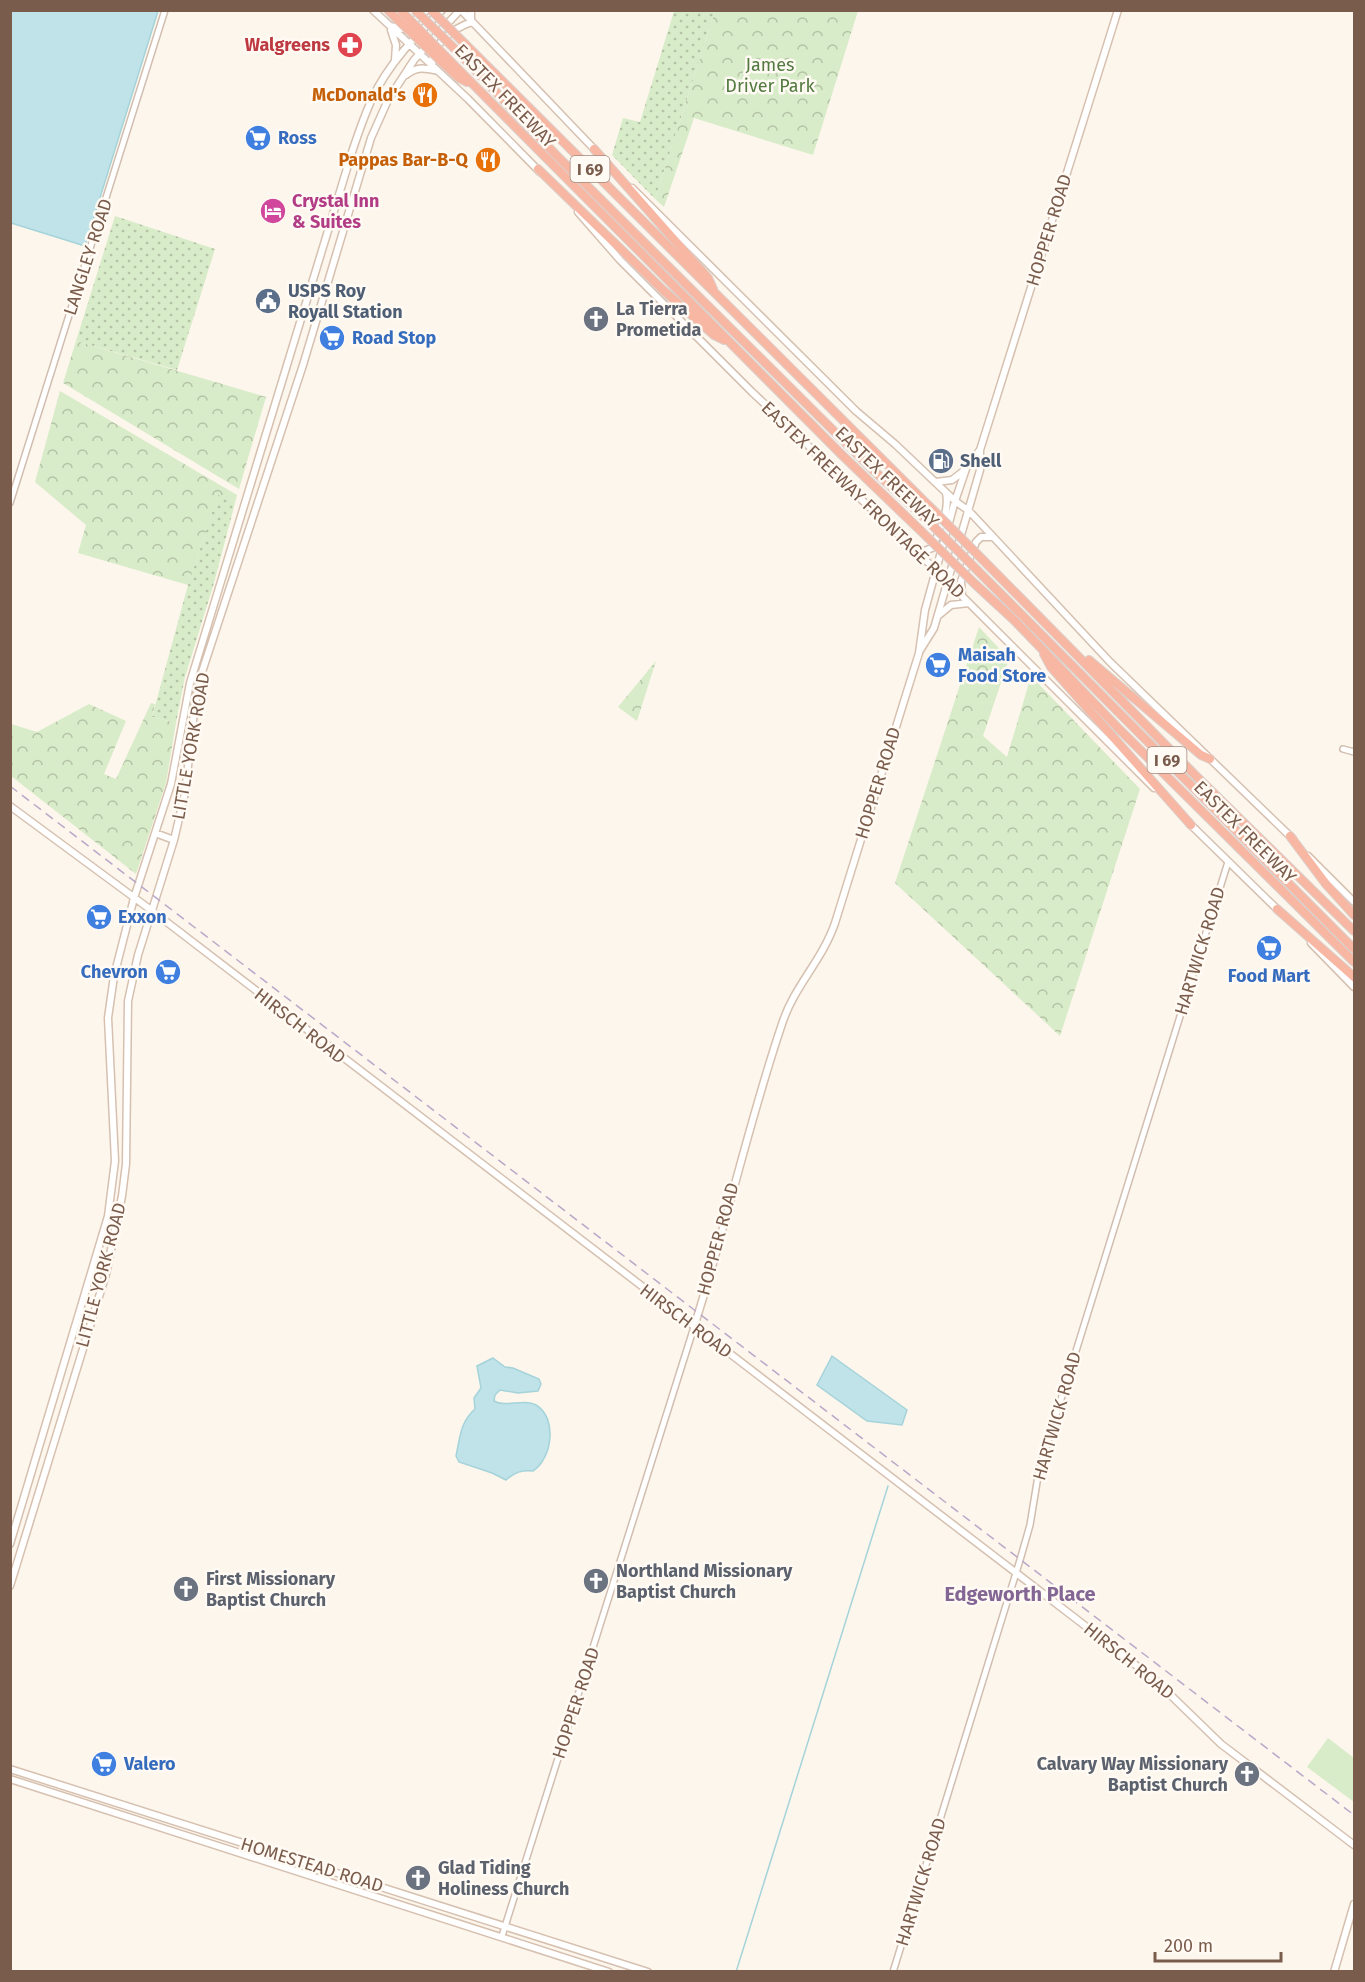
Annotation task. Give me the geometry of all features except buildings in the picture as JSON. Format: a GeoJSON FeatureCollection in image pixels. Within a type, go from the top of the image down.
{"type":"FeatureCollection","features":[{"type":"Feature","properties":{"kind":"highway","name":"EASTEX FREEWAY"},"geometry":{"type":"LineString","coordinates":[[388,10],[400,13],[447,62],[477,87],[842,456],[1041,648],[1118,728],[1354,962]]}},
{"type":"Feature","properties":{"kind":"highway","name":"I 69"},"geometry":{"type":"LineString","coordinates":[[415,10],[564,163],[862,459],[925,518],[1354,949]]}},
{"type":"Feature","properties":{"kind":"highway","name":"EASTEX FREEWAY"},"geometry":{"type":"LineString","coordinates":[[431,10],[982,559],[1197,777],[1354,931]]}},
{"type":"Feature","properties":{"kind":"highway"},"geometry":{"type":"LineString","coordinates":[[594,149],[708,278],[715,293]]}},
{"type":"Feature","properties":{"kind":"highway"},"geometry":{"type":"LineString","coordinates":[[538,169],[714,335],[732,344]]}},
{"type":"Feature","properties":{"kind":"highway"},"geometry":{"type":"LineString","coordinates":[[1031,610],[1201,755],[1210,759]]}},
{"type":"Feature","properties":{"kind":"highway"},"geometry":{"type":"LineString","coordinates":[[1041,648],[1051,667],[1191,825]]}},
{"type":"Feature","properties":{"kind":"highway"},"geometry":{"type":"LineString","coordinates":[[1290,836],[1326,884],[1354,915]]}},
{"type":"Feature","properties":{"kind":"highway"},"geometry":{"type":"LineString","coordinates":[[1277,909],[1354,977]]}},
{"type":"Feature","properties":{"kind":"main road","name":"EASTEX FREEWAY FRONTAGE ROAD"},"geometry":{"type":"LineString","coordinates":[[373,10],[538,169],[620,260],[844,483],[937,570],[1354,987]]}},
{"type":"Feature","properties":{"kind":"main road"},"geometry":{"type":"LineString","coordinates":[[394,63],[396,45],[390,26],[404,29],[427,10]]}},
{"type":"Feature","properties":{"kind":"main road","name":"LITTLE YORK ROAD"},"geometry":{"type":"LineString","coordinates":[[10,1544],[108,1216],[114,1161],[108,1018],[114,976],[135,898],[171,784],[190,683],[352,152],[375,94],[394,63],[442,10]]}},
{"type":"Feature","properties":{"kind":"main road"},"geometry":{"type":"LineString","coordinates":[[460,10],[594,149],[856,411],[969,511],[1078,629],[1290,836],[1354,902]]}},
{"type":"Feature","properties":{"kind":"main road","name":"LITTLE YORK ROAD"},"geometry":{"type":"LineString","coordinates":[[10,1586],[110,1255],[126,1164],[128,1001],[151,910],[174,840],[185,793],[195,703],[202,672],[303,365],[371,138],[388,100],[401,79],[419,54],[460,10]]}},
{"type":"Feature","properties":{"kind":"main road"},"geometry":{"type":"LineString","coordinates":[[471,10],[472,21]]}},
{"type":"Feature","properties":{"kind":"main road","name":"HOPPER ROAD"},"geometry":{"type":"LineString","coordinates":[[919,653],[933,631],[949,582],[980,470],[980,450],[1118,10]]}},
{"type":"Feature","properties":{"kind":"main road"},"geometry":{"type":"LineString","coordinates":[[401,79],[416,68],[436,69],[433,57],[442,42],[457,29],[472,21]]}},
{"type":"Feature","properties":{"kind":"main road"},"geometry":{"type":"LineString","coordinates":[[375,94],[388,100]]}},
{"type":"Feature","properties":{"kind":"main road"},"geometry":{"type":"LineString","coordinates":[[288,361],[303,365]]}},
{"type":"Feature","properties":{"kind":"main road","name":"HOPPER ROAD"},"geometry":{"type":"LineString","coordinates":[[693,1327],[781,1024],[793,996],[818,961],[829,940],[919,653],[925,610],[956,501],[966,470],[980,450]]}},
{"type":"Feature","properties":{"kind":"main road"},"geometry":{"type":"LineString","coordinates":[[936,482],[952,480],[966,470]]}},
{"type":"Feature","properties":{"kind":"main road"},"geometry":{"type":"LineString","coordinates":[[919,553],[932,548],[939,533],[948,502],[943,488]]}},
{"type":"Feature","properties":{"kind":"main road"},"geometry":{"type":"LineString","coordinates":[[963,596],[960,590],[961,581],[976,542],[981,537],[993,537]]}},
{"type":"Feature","properties":{"kind":"main road"},"geometry":{"type":"LineString","coordinates":[[938,616],[951,605],[969,603]]}},
{"type":"Feature","properties":{"kind":"main road","name":"HIRSCH ROAD"},"geometry":{"type":"LineString","coordinates":[[10,806],[151,910],[1155,1680],[1221,1744],[1354,1845]]}},
{"type":"Feature","properties":{"kind":"main road"},"geometry":{"type":"LineString","coordinates":[[155,833],[174,840]]}},
{"type":"Feature","properties":{"kind":"main road"},"geometry":{"type":"LineString","coordinates":[[98,1251],[110,1255]]}},
{"type":"Feature","properties":{"kind":"main road"},"geometry":{"type":"LineString","coordinates":[[86,1291],[99,1295]]}},
{"type":"Feature","properties":{"kind":"main road"},"geometry":{"type":"LineString","coordinates":[[40,1446],[52,1450]]}},
{"type":"Feature","properties":{"kind":"main road"},"geometry":{"type":"LineString","coordinates":[[35,1464],[46,1468]]}},
{"type":"Feature","properties":{"kind":"main road","name":"HOMESTEAD ROAD"},"geometry":{"type":"LineString","coordinates":[[10,1769],[648,1971]]}},
{"type":"Feature","properties":{"kind":"main road","name":"HOMESTEAD ROAD"},"geometry":{"type":"LineString","coordinates":[[10,1779],[609,1971]]}},
{"type":"Feature","properties":{"kind":"main road"},"geometry":{"type":"LineString","coordinates":[[161,1828],[164,1818]]}},
{"type":"Feature","properties":{"kind":"main road"},"geometry":{"type":"LineString","coordinates":[[313,1877],[316,1866]]}},
{"type":"Feature","properties":{"kind":"main road"},"geometry":{"type":"LineString","coordinates":[[429,1913],[432,1903]]}},
{"type":"Feature","properties":{"kind":"main road"},"geometry":{"type":"LineString","coordinates":[[1334,1971],[1354,1904]]}},
{"type":"Feature","properties":{"kind":"main road"},"geometry":{"type":"LineString","coordinates":[[582,1963],[585,1951]]}},
{"type":"Feature","properties":{"kind":"street","name":"LANGLEY ROAD"},"geometry":{"type":"LineString","coordinates":[[10,503],[165,10]]}},
{"type":"Feature","properties":{"kind":"street"},"geometry":{"type":"LineString","coordinates":[[1343,749],[1354,752]]}},
{"type":"Feature","properties":{"kind":"street","name":"HARTWICK ROAD"},"geometry":{"type":"LineString","coordinates":[[893,1971],[1016,1574],[1030,1525],[1039,1470],[1228,862]]}},
{"type":"Feature","properties":{"kind":"street","name":"HOPPER ROAD"},"geometry":{"type":"LineString","coordinates":[[502,1936],[693,1327]]}},
{"type":"Feature","properties":{"kind":"green space"},"geometry":{"type":"Polygon","coordinates":[[[674,11],[715,11],[655,199],[612,155],[623,118],[640,122],[674,11]]]}},
{"type":"Feature","properties":{"kind":"green space","name":"James Driver Park"},"geometry":{"type":"Polygon","coordinates":[[[715,11],[858,11],[813,155],[694,118],[664,207],[655,199],[715,11]]]}},
{"type":"Feature","properties":{"kind":"green space"},"geometry":{"type":"Polygon","coordinates":[[[115,216],[215,249],[177,370],[76,341],[115,216]]]}},
{"type":"Feature","properties":{"kind":"green space"},"geometry":{"type":"Polygon","coordinates":[[[76,341],[266,397],[239,489],[63,383],[76,341]]]}},
{"type":"Feature","properties":{"kind":"green space"},"geometry":{"type":"Polygon","coordinates":[[[60,391],[237,495],[235,503],[218,495],[188,585],[78,553],[86,525],[35,482],[60,391]]]}},
{"type":"Feature","properties":{"kind":"green space"},"geometry":{"type":"Polygon","coordinates":[[[218,494],[235,503],[214,583],[185,677],[176,723],[152,717],[188,585],[218,494]]]}},
{"type":"Feature","properties":{"kind":"green space"},"geometry":{"type":"Polygon","coordinates":[[[979,627],[1009,659],[983,736],[1007,757],[1031,676],[1140,789],[1060,1036],[895,883],[979,627]]]}},
{"type":"Feature","properties":{"kind":"green space"},"geometry":{"type":"Polygon","coordinates":[[[656,661],[637,721],[618,707],[656,661]]]}},
{"type":"Feature","properties":{"kind":"green space"},"geometry":{"type":"Polygon","coordinates":[[[151,703],[155,704],[152,717],[176,723],[166,783],[136,874],[11,776],[11,724],[37,732],[89,704],[126,721],[104,774],[116,779],[151,703]]]}},
{"type":"Feature","properties":{"kind":"green space"},"geometry":{"type":"Polygon","coordinates":[[[1328,1738],[1354,1758],[1354,1802],[1307,1767],[1328,1738]]]}},
{"type":"Feature","properties":{"kind":"water"},"geometry":{"type":"Polygon","coordinates":[[[10,11],[158,11],[85,246],[11,223],[10,11]]]}},
{"type":"Feature","properties":{"kind":"water"},"geometry":{"type":"Polygon","coordinates":[[[832,1356],[907,1410],[902,1425],[867,1421],[817,1385],[832,1356]]]}},
{"type":"Feature","properties":{"kind":"water"},"geometry":{"type":"Polygon","coordinates":[[[493,1358],[505,1367],[539,1379],[541,1384],[538,1391],[518,1393],[500,1390],[495,1395],[494,1401],[504,1404],[526,1402],[536,1405],[543,1411],[550,1428],[548,1448],[539,1465],[533,1471],[519,1472],[506,1480],[459,1462],[456,1456],[463,1425],[475,1409],[474,1398],[481,1388],[477,1366],[493,1358]]]}},
{"type":"Feature","properties":{"kind":"waterway"},"geometry":{"type":"LineString","coordinates":[[736,1972],[888,1486]]}},
{"type":"Feature","properties":{"kind":"railway"},"geometry":{"type":"LineString","coordinates":[[10,786],[1354,1815]]}},
{"type":"Feature","properties":{"kind":"place","name":"Walgreens"},"geometry":{"type":"Point","coordinates":[350,45]}},
{"type":"Feature","properties":{"kind":"place","name":"McDonald's"},"geometry":{"type":"Point","coordinates":[425,95]}},
{"type":"Feature","properties":{"kind":"place","name":"Ross"},"geometry":{"type":"Point","coordinates":[258,138]}},
{"type":"Feature","properties":{"kind":"place","name":"Pappas Bar-B-Q"},"geometry":{"type":"Point","coordinates":[488,160]}},
{"type":"Feature","properties":{"kind":"place","name":"Crystal Inn & Suites"},"geometry":{"type":"Point","coordinates":[273,211]}},
{"type":"Feature","properties":{"kind":"place","name":"USPS Roy Royall Station"},"geometry":{"type":"Point","coordinates":[268,301]}},
{"type":"Feature","properties":{"kind":"place","name":"La Tierra Prometida"},"geometry":{"type":"Point","coordinates":[596,319]}},
{"type":"Feature","properties":{"kind":"place","name":"Road Stop"},"geometry":{"type":"Point","coordinates":[332,338]}},
{"type":"Feature","properties":{"kind":"place","name":"Shell"},"geometry":{"type":"Point","coordinates":[941,461]}},
{"type":"Feature","properties":{"kind":"place","name":"Maisah Food Store"},"geometry":{"type":"Point","coordinates":[938,665]}},
{"type":"Feature","properties":{"kind":"place","name":"Exxon"},"geometry":{"type":"Point","coordinates":[99,917]}},
{"type":"Feature","properties":{"kind":"place","name":"Food Mart"},"geometry":{"type":"Point","coordinates":[1269,948]}},
{"type":"Feature","properties":{"kind":"place","name":"Chevron"},"geometry":{"type":"Point","coordinates":[168,972]}},
{"type":"Feature","properties":{"kind":"place","name":"Northland Missionary Baptist Church"},"geometry":{"type":"Point","coordinates":[596,1581]}},
{"type":"Feature","properties":{"kind":"place","name":"First Missionary Baptist Church"},"geometry":{"type":"Point","coordinates":[186,1589]}},
{"type":"Feature","properties":{"kind":"place","name":"Valero"},"geometry":{"type":"Point","coordinates":[104,1764]}},
{"type":"Feature","properties":{"kind":"place","name":"Calvary Way Missionary Baptist Church"},"geometry":{"type":"Point","coordinates":[1247,1774]}},
{"type":"Feature","properties":{"kind":"place","name":"Glad Tiding Holiness Church"},"geometry":{"type":"Point","coordinates":[418,1878]}},
{"type":"Feature","properties":{"kind":"district","name":"Edgeworth Place"},"geometry":{"type":"Point","coordinates":[1020,1594]}}]}
